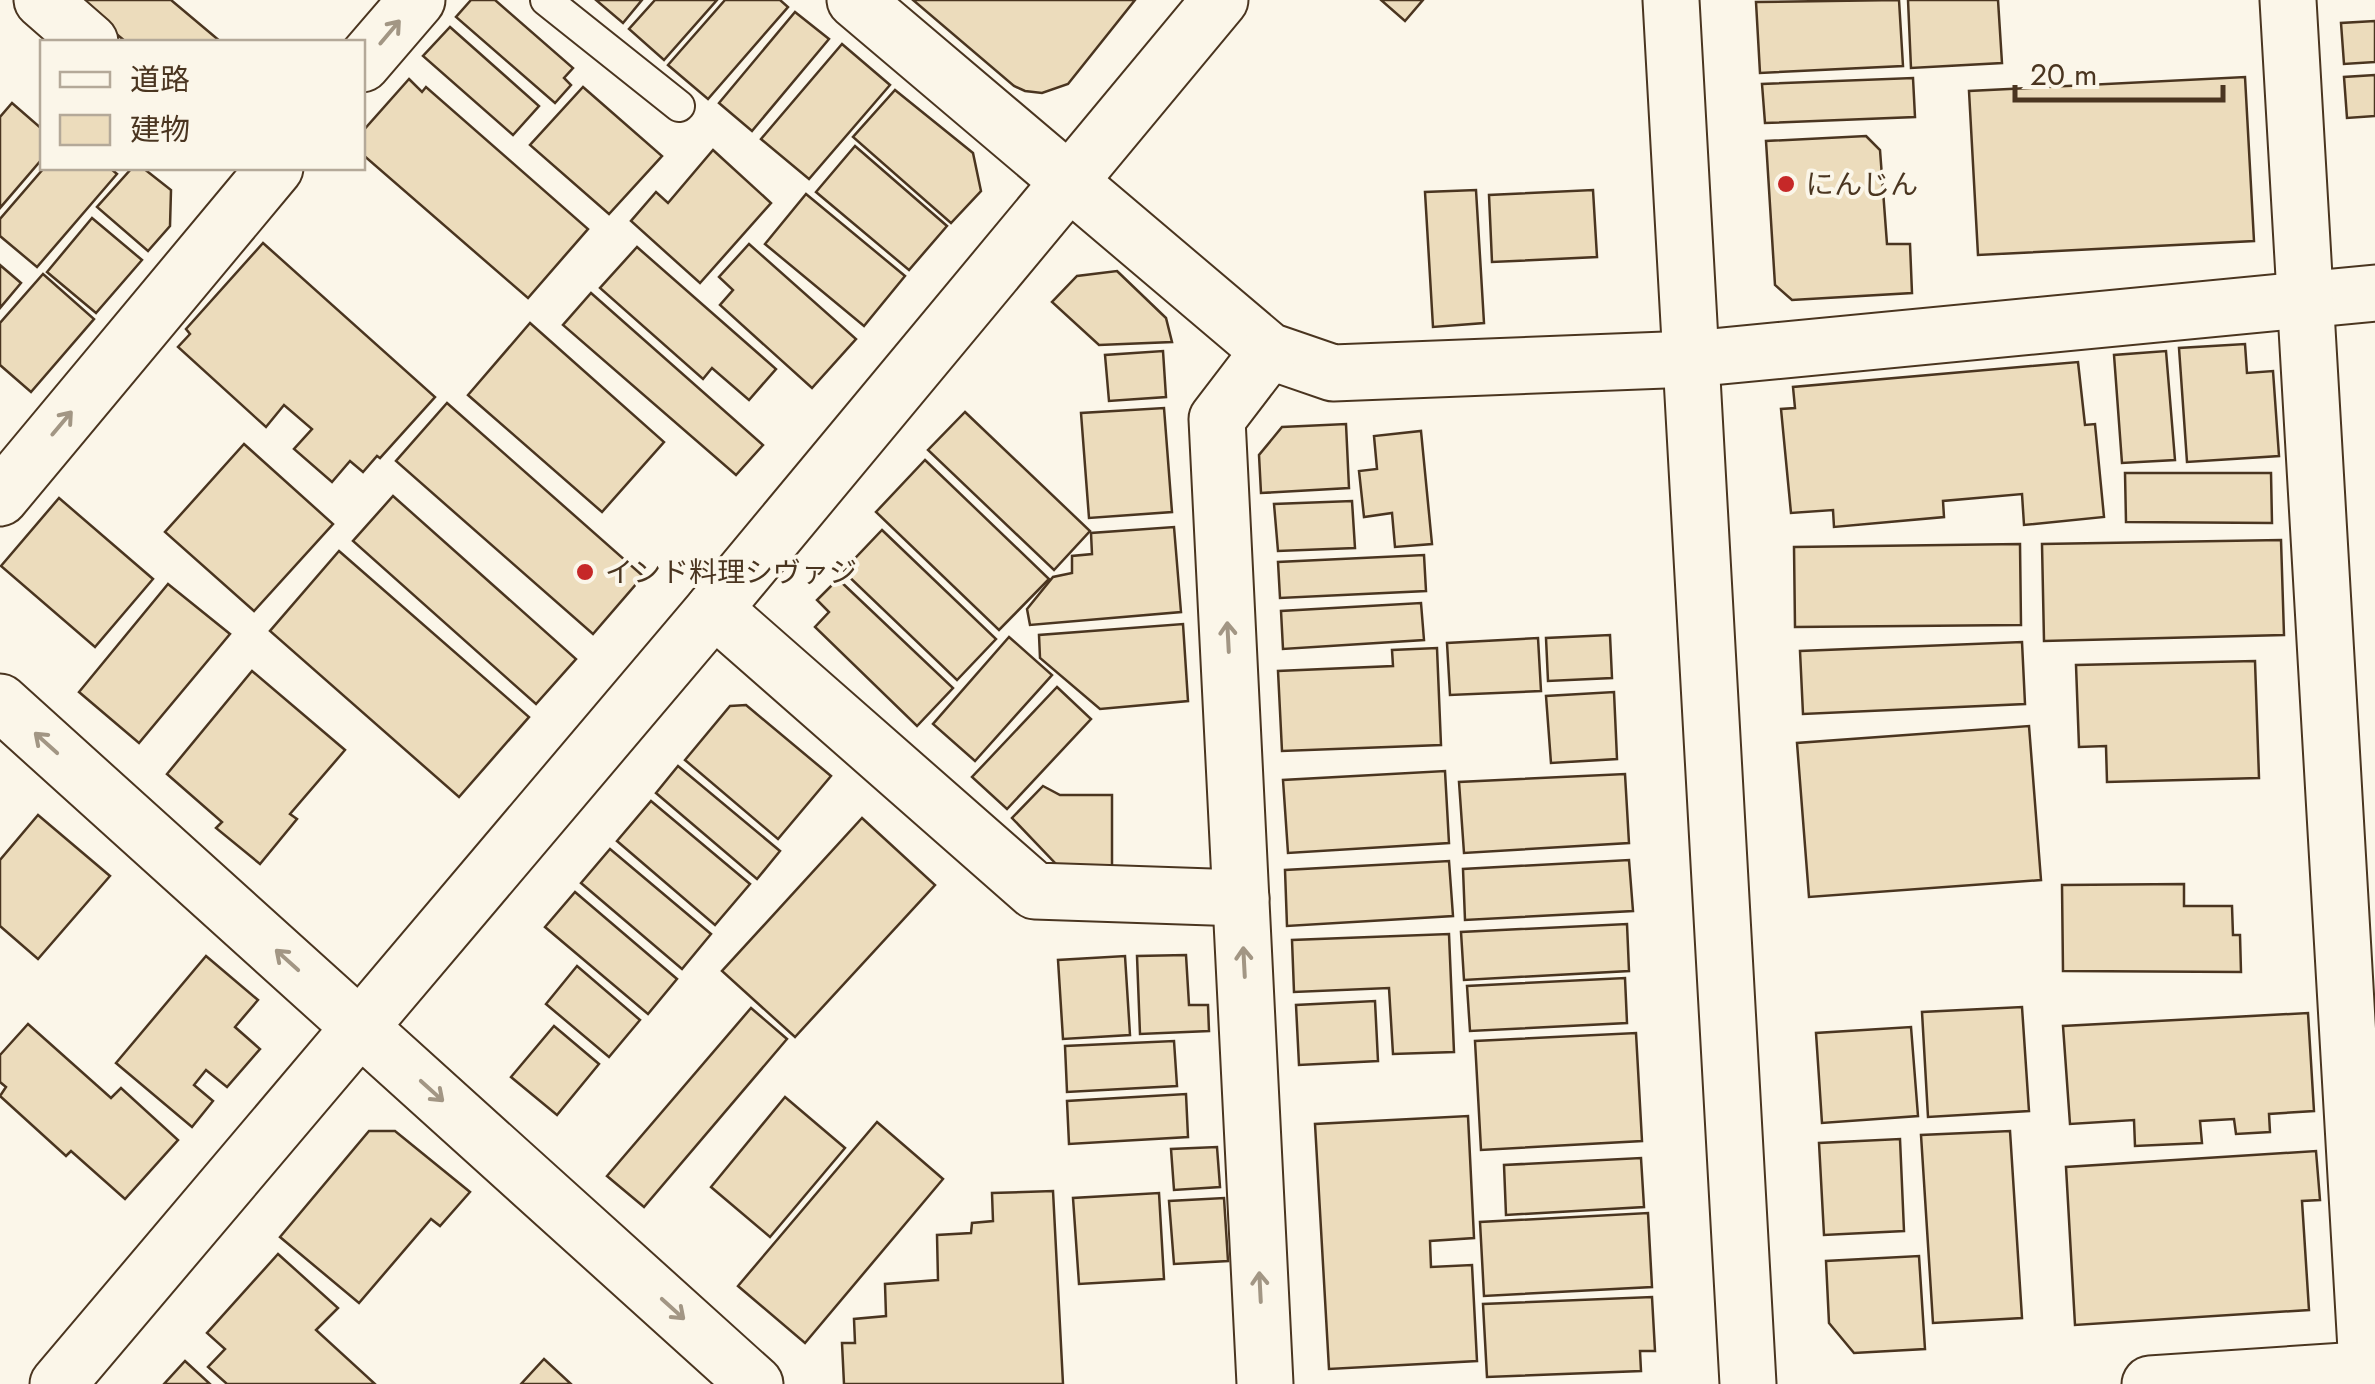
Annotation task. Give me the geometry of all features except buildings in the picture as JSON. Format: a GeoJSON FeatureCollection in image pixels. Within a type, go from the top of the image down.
{"type":"FeatureCollection","features":[{"type":"Feature","properties":{"kind":"street"},"geometry":{"type":"LineString","coordinates":[[42,0],[88,40]]}},
{"type":"Feature","properties":{"kind":"street"},"geometry":{"type":"LineString","coordinates":[[365,61],[417,0]]}},
{"type":"Feature","properties":{"kind":"street"},"geometry":{"type":"LineString","coordinates":[[855,0],[1270,350],[1334,373],[1691,359],[2375,293]]}},
{"type":"Feature","properties":{"kind":"street"},"geometry":{"type":"LineString","coordinates":[[58,1384],[714,609],[1220,0]]}},
{"type":"Feature","properties":{"kind":"street"},"geometry":{"type":"LineString","coordinates":[[1672,0],[1748,1384]]}},
{"type":"Feature","properties":{"kind":"street"},"geometry":{"type":"LineString","coordinates":[[2150,1384],[2370,1374],[2288,0]]}},
{"type":"Feature","properties":{"kind":"street"},"geometry":{"type":"LineString","coordinates":[[0,498],[255,174]]}},
{"type":"Feature","properties":{"kind":"street"},"geometry":{"type":"LineString","coordinates":[[1265,1384],[1218,420],[1270,350]]}},
{"type":"Feature","properties":{"kind":"street"},"geometry":{"type":"LineString","coordinates":[[714,609],[1035,891],[1241,898]]}},
{"type":"Feature","properties":{"kind":"street"},"geometry":{"type":"LineString","coordinates":[[0,702],[755,1384]]}},
{"type":"Feature","properties":{"kind":"lane"},"geometry":{"type":"LineString","coordinates":[[546,0],[679,106]]}},
{"type":"Feature","properties":{"kind":"place","name":"にんじん"},"geometry":{"type":"Point","coordinates":[1786,184]}},
{"type":"Feature","properties":{"kind":"place","name":"インド料理シヴァジ"},"geometry":{"type":"Point","coordinates":[585,572]}}]}
